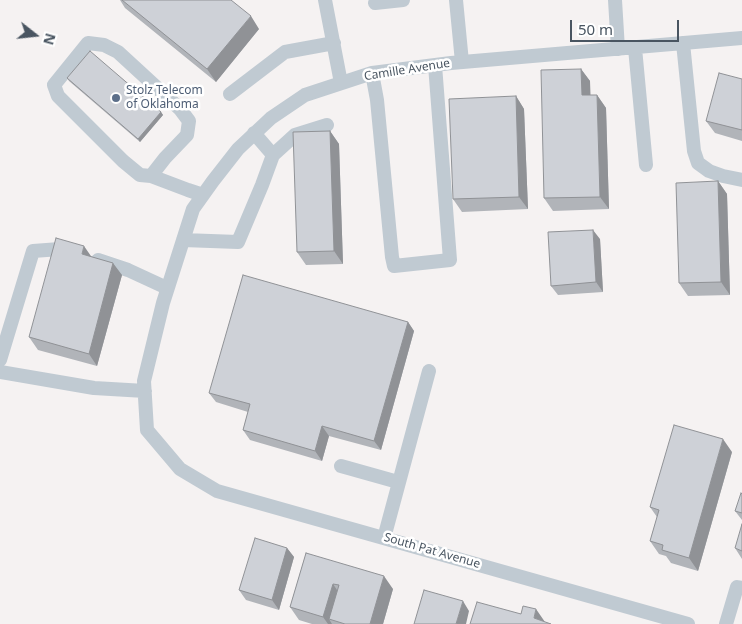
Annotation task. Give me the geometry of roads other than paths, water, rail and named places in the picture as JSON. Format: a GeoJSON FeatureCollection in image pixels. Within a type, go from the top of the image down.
{"type":"FeatureCollection","features":[{"type":"Feature","properties":{"kind":"street"},"geometry":{"type":"LineString","coordinates":[[325,0],[341,83]]}},
{"type":"Feature","properties":{"kind":"street"},"geometry":{"type":"LineString","coordinates":[[375,3],[403,0]]}},
{"type":"Feature","properties":{"kind":"street"},"geometry":{"type":"LineString","coordinates":[[456,0],[462,62]]}},
{"type":"Feature","properties":{"kind":"street"},"geometry":{"type":"LineString","coordinates":[[615,0],[618,49]]}},
{"type":"Feature","properties":{"kind":"street","name":"Camille Avenue"},"geometry":{"type":"LineString","coordinates":[[180,469],[147,430],[144,381],[163,303],[193,209],[212,181],[238,149],[271,118],[305,95],[372,73],[462,62],[742,38]]}},
{"type":"Feature","properties":{"kind":"street"},"geometry":{"type":"LineString","coordinates":[[151,176],[187,135],[190,121],[180,109],[118,52],[104,45],[88,43],[54,85],[58,96],[140,174],[151,176],[203,195]]}},
{"type":"Feature","properties":{"kind":"street"},"geometry":{"type":"LineString","coordinates":[[230,94],[286,52],[334,43]]}},
{"type":"Feature","properties":{"kind":"street"},"geometry":{"type":"LineString","coordinates":[[683,43],[694,151],[698,163],[708,171],[742,180]]}},
{"type":"Feature","properties":{"kind":"street"},"geometry":{"type":"LineString","coordinates":[[635,48],[646,165]]}},
{"type":"Feature","properties":{"kind":"street"},"geometry":{"type":"LineString","coordinates":[[372,73],[377,100],[394,266],[450,260],[435,65]]}},
{"type":"Feature","properties":{"kind":"street"},"geometry":{"type":"LineString","coordinates":[[183,240],[238,242],[273,155],[295,135],[327,125]]}},
{"type":"Feature","properties":{"kind":"street"},"geometry":{"type":"LineString","coordinates":[[254,133],[273,155]]}},
{"type":"Feature","properties":{"kind":"street"},"geometry":{"type":"LineString","coordinates":[[0,360],[33,251],[60,249],[93,258],[128,270],[168,288]]}},
{"type":"Feature","properties":{"kind":"street"},"geometry":{"type":"LineString","coordinates":[[384,538],[428,371]]}},
{"type":"Feature","properties":{"kind":"street"},"geometry":{"type":"LineString","coordinates":[[0,372],[94,388],[145,391]]}},
{"type":"Feature","properties":{"kind":"street"},"geometry":{"type":"LineString","coordinates":[[341,466],[398,482]]}},
{"type":"Feature","properties":{"kind":"street","name":"South Pat Avenue"},"geometry":{"type":"LineString","coordinates":[[180,469],[217,490],[688,624]]}},
{"type":"Feature","properties":{"kind":"street"},"geometry":{"type":"LineString","coordinates":[[726,624],[737,587],[742,588]]}},
{"type":"Feature","properties":{"kind":"place","name":"Stolz Telecom of Oklahoma"},"geometry":{"type":"Point","coordinates":[116,98]}}]}
